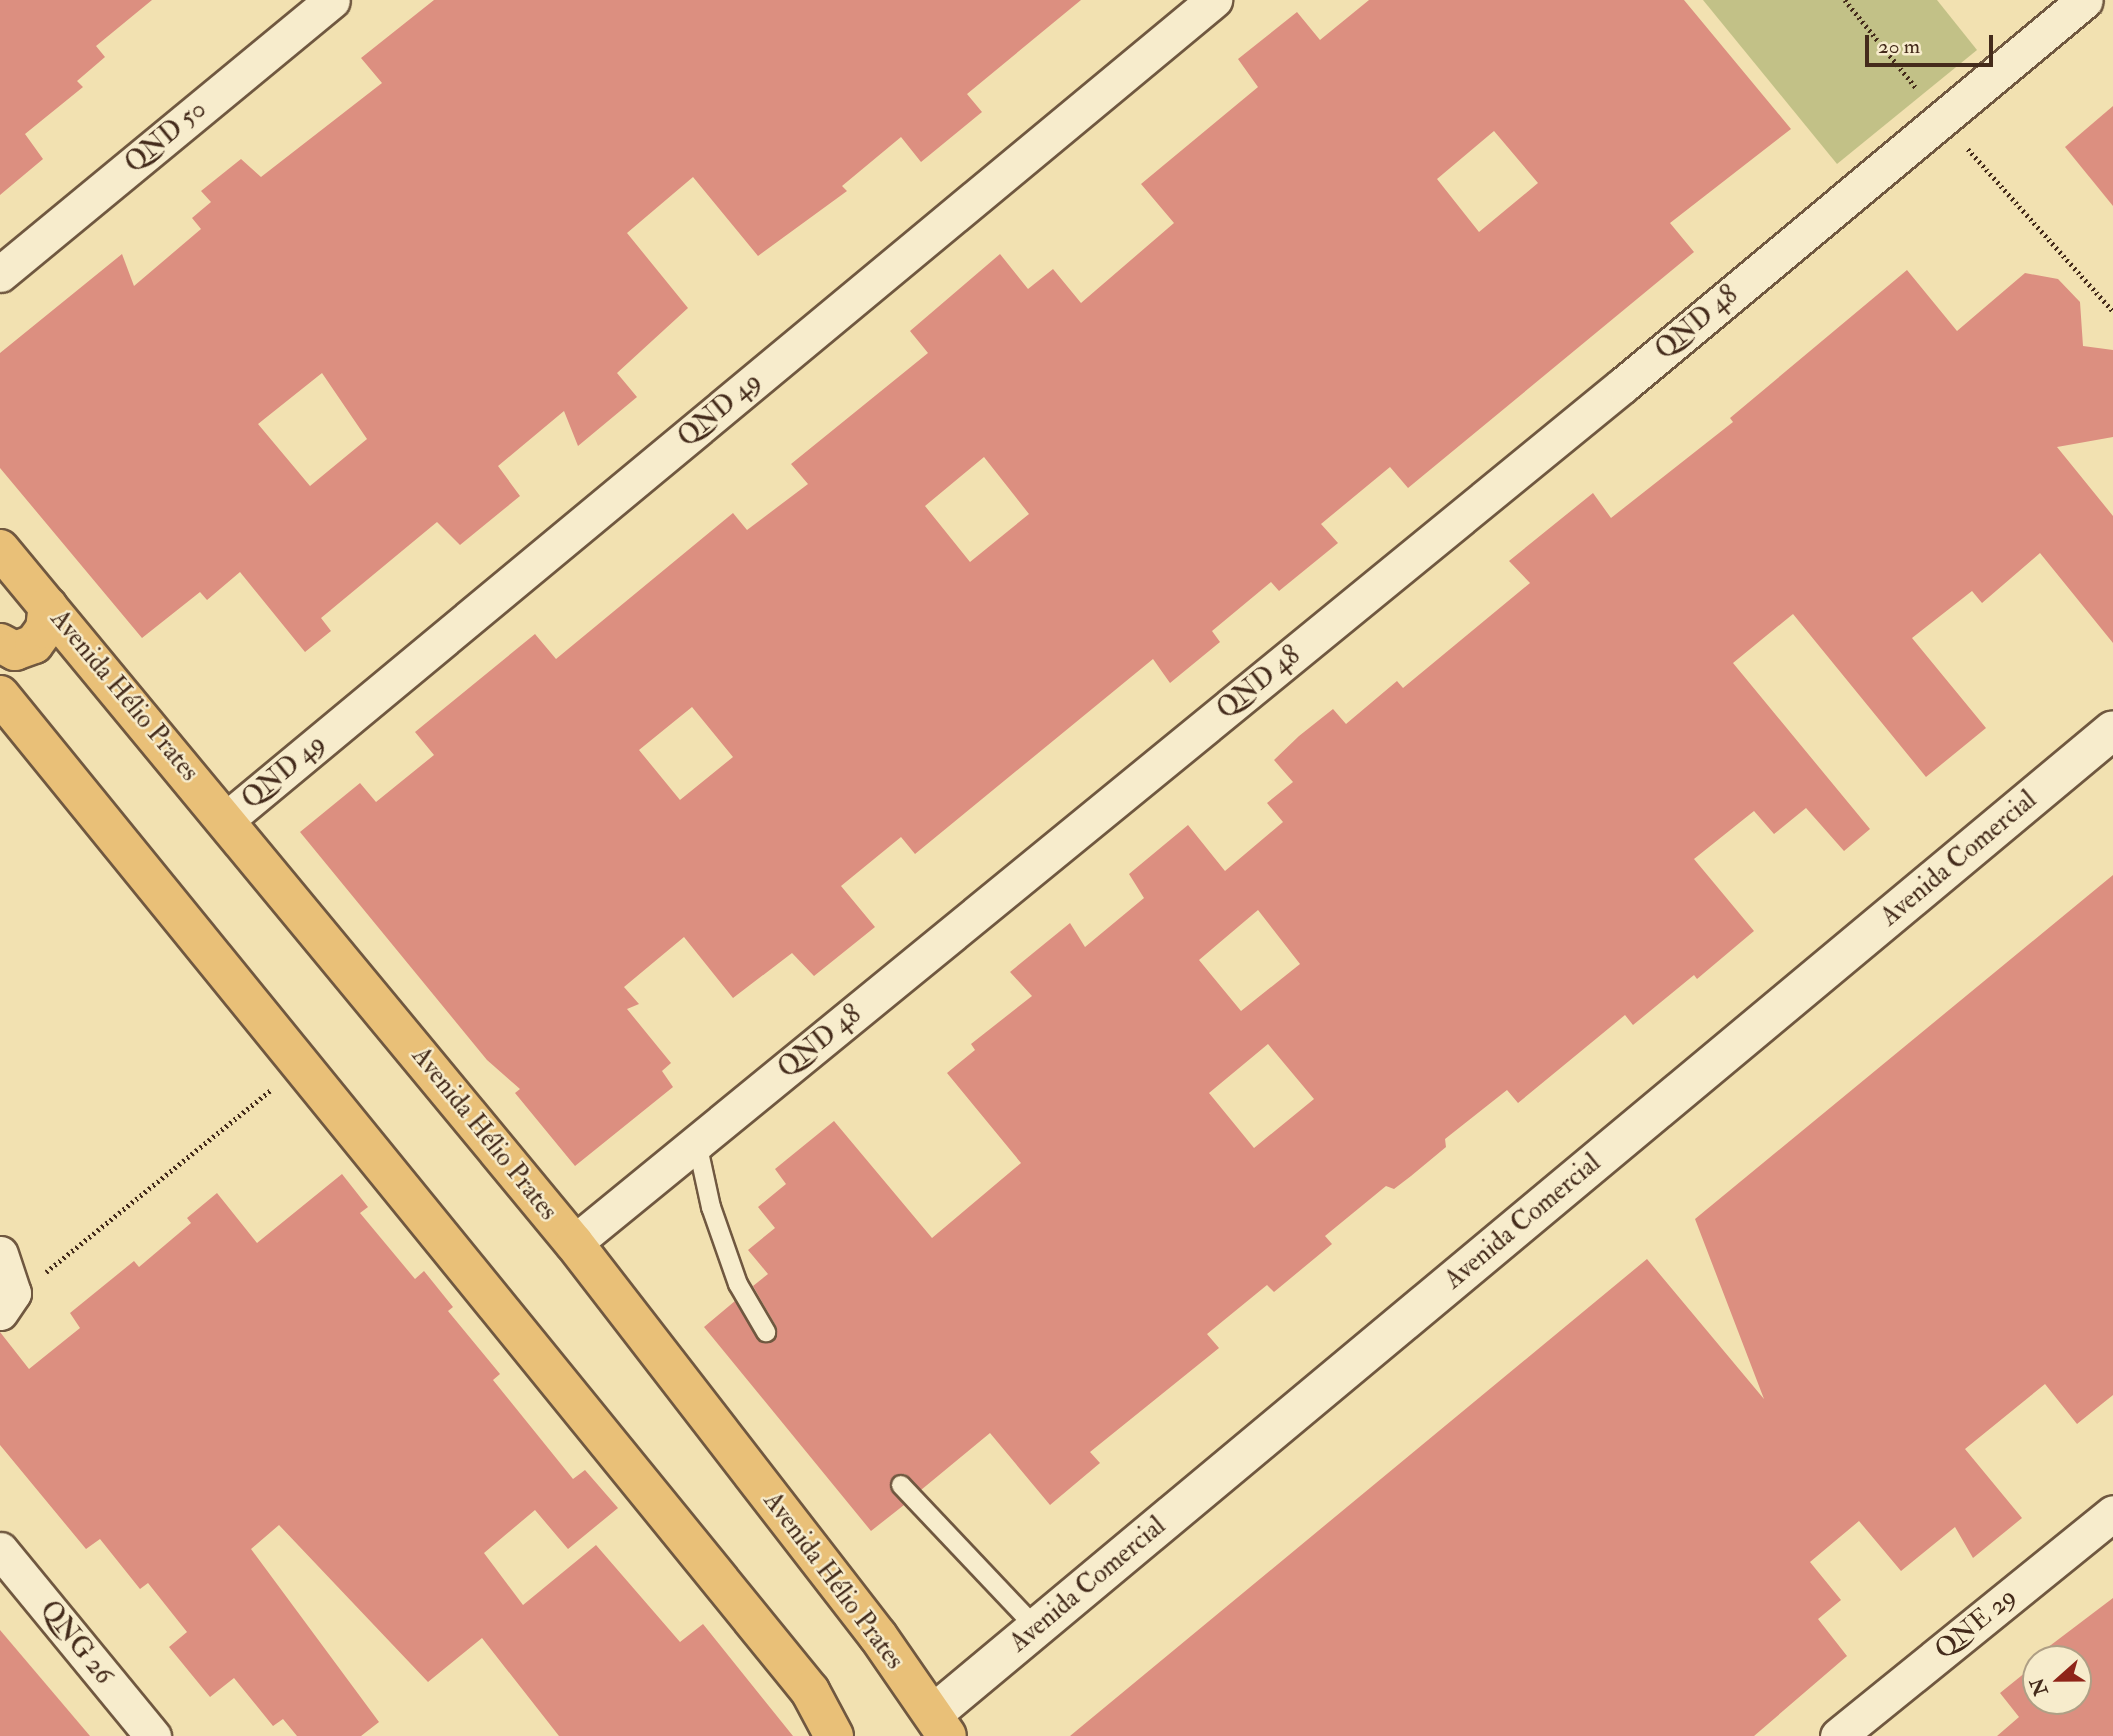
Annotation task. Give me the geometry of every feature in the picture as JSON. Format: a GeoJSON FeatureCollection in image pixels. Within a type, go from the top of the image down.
{"type":"FeatureCollection","features":[{"type":"Feature","properties":{"kind":"main road","name":"Avenida Hélio Prates"},"geometry":{"type":"LineString","coordinates":[[0,549],[574,1243],[940,1725]]}},
{"type":"Feature","properties":{"kind":"main road"},"geometry":{"type":"LineString","coordinates":[[0,643],[15,651],[34,644],[45,629],[48,606]]}},
{"type":"Feature","properties":{"kind":"main road"},"geometry":{"type":"LineString","coordinates":[[0,695],[810,1691],[834,1736]]}},
{"type":"Feature","properties":{"kind":"main road","name":"Avenida Comercial"},"geometry":{"type":"LineString","coordinates":[[940,1725],[1036,1628],[2113,730]]}},
{"type":"Feature","properties":{"kind":"street","name":"QND 50"},"geometry":{"type":"LineString","coordinates":[[0,274],[332,0]]}},
{"type":"Feature","properties":{"kind":"street","name":"QND 49"},"geometry":{"type":"LineString","coordinates":[[226,819],[1214,0]]}},
{"type":"Feature","properties":{"kind":"street","name":"QND 48"},"geometry":{"type":"LineString","coordinates":[[574,1243],[1623,385],[1940,118],[2085,0]]}},
{"type":"Feature","properties":{"kind":"street"},"geometry":{"type":"LineString","coordinates":[[0,1254],[12,1281],[5,1307]]}},
{"type":"Feature","properties":{"kind":"street","name":"QNE 29"},"geometry":{"type":"LineString","coordinates":[[1838,1736],[2113,1513]]}},
{"type":"Feature","properties":{"kind":"street","name":"QNG 26"},"geometry":{"type":"LineString","coordinates":[[0,1550],[153,1736]]}},
{"type":"Feature","properties":{"kind":"lane"},"geometry":{"type":"LineString","coordinates":[[697,1143],[711,1208],[738,1284],[766,1332]]}},
{"type":"Feature","properties":{"kind":"lane"},"geometry":{"type":"LineString","coordinates":[[901,1485],[1036,1628]]}},
{"type":"Feature","properties":{"kind":"path"},"geometry":{"type":"LineString","coordinates":[[1845,0],[1940,118],[2113,311]]}},
{"type":"Feature","properties":{"kind":"path"},"geometry":{"type":"LineString","coordinates":[[5,1307],[300,1067]]}},
{"type":"Feature","properties":{"kind":"shaded area"},"geometry":{"type":"Polygon","coordinates":[[[1703,0],[1937,0],[1977,50],[1837,164],[1703,0]]]}},
{"type":"Feature","properties":{"kind":"building"},"geometry":{"type":"Polygon","coordinates":[[[0,0],[152,0],[96,46],[105,57],[77,81],[83,87],[25,134],[43,159],[0,195],[0,0]]]}},
{"type":"Feature","properties":{"kind":"building"},"geometry":{"type":"Polygon","coordinates":[[[434,0],[1081,0],[967,94],[982,112],[921,162],[901,137],[842,186],[847,191],[758,256],[693,177],[627,233],[688,308],[617,373],[637,397],[578,446],[564,411],[498,466],[520,496],[460,545],[437,522],[321,618],[331,631],[305,652],[240,572],[207,600],[200,592],[142,638],[0,468],[0,353],[122,254],[134,286],[201,229],[192,218],[211,202],[201,191],[241,159],[261,177],[382,83],[361,58],[434,0]],[[322,373],[258,424],[310,486],[367,439],[322,373]]]}},
{"type":"Feature","properties":{"kind":"building"},"geometry":{"type":"Polygon","coordinates":[[[1369,0],[1684,0],[1791,129],[1670,223],[1694,252],[1408,488],[1390,467],[1321,524],[1338,543],[1279,591],[1271,582],[1212,631],[1220,642],[1170,683],[1153,659],[915,854],[901,837],[841,886],[875,927],[814,976],[792,953],[733,998],[684,937],[624,987],[639,1004],[627,1009],[671,1063],[662,1071],[673,1087],[575,1166],[515,1093],[520,1089],[487,1060],[300,832],[360,783],[376,802],[434,755],[415,732],[535,634],[556,659],[733,513],[747,530],[808,484],[791,464],[928,353],[910,331],[1000,254],[1028,289],[1053,269],[1081,303],[1174,223],[1141,184],[1258,87],[1238,59],[1297,12],[1320,40],[1369,0]],[[1494,131],[1437,179],[1479,232],[1538,183],[1494,131]],[[984,457],[925,506],[970,562],[1029,514],[984,457]],[[692,707],[639,750],[680,800],[733,757],[692,707]]]}},
{"type":"Feature","properties":{"kind":"building"},"geometry":{"type":"Polygon","coordinates":[[[2113,106],[2113,206],[2065,147],[2113,106]]]}},
{"type":"Feature","properties":{"kind":"building"},"geometry":{"type":"Polygon","coordinates":[[[1907,270],[1957,331],[2025,273],[2058,279],[2080,302],[2083,346],[2113,350],[2113,437],[2057,447],[2113,516],[2113,643],[2040,553],[1982,603],[1972,591],[1912,638],[1986,728],[1926,777],[1793,614],[1733,663],[1870,829],[1844,851],[1806,808],[1774,834],[1754,811],[1694,859],[1754,931],[1697,979],[1694,975],[1633,1025],[1625,1015],[1518,1103],[1507,1090],[1445,1139],[1446,1147],[1411,1176],[1394,1189],[1386,1186],[1325,1236],[1332,1244],[1274,1292],[1267,1285],[1207,1334],[1219,1348],[1090,1452],[1100,1463],[1050,1505],[990,1433],[921,1490],[905,1474],[894,1476],[890,1488],[904,1505],[871,1531],[704,1327],[735,1301],[760,1341],[776,1337],[776,1326],[753,1286],[768,1274],[748,1250],[775,1228],[758,1207],[786,1184],[775,1169],[834,1121],[932,1238],[1021,1163],[947,1073],[975,1050],[971,1044],[1032,996],[1010,972],[1070,923],[1085,947],[1144,898],[1129,874],[1188,825],[1225,871],[1283,822],[1267,803],[1293,782],[1274,760],[1299,736],[1333,709],[1346,724],[1397,681],[1403,688],[1530,583],[1509,561],[1593,493],[1611,518],[1733,422],[1730,418],[1907,270]],[[1258,910],[1199,960],[1241,1011],[1300,964],[1258,910]],[[1268,1044],[1209,1093],[1254,1148],[1314,1099],[1268,1044]]]}},
{"type":"Feature","properties":{"kind":"building"},"geometry":{"type":"Polygon","coordinates":[[[2113,875],[2113,1395],[2077,1424],[2045,1384],[1965,1449],[2022,1518],[1973,1558],[1955,1527],[1901,1571],[1859,1521],[1810,1562],[1841,1600],[1818,1619],[1847,1656],[1754,1736],[1070,1736],[1647,1259],[1764,1399],[1695,1219],[2113,875]]]}},
{"type":"Feature","properties":{"kind":"building"},"geometry":{"type":"Polygon","coordinates":[[[342,1174],[368,1207],[360,1213],[415,1279],[424,1271],[453,1307],[448,1311],[500,1374],[493,1380],[573,1479],[585,1470],[618,1508],[568,1549],[535,1510],[484,1553],[523,1605],[596,1545],[680,1642],[703,1624],[793,1736],[559,1736],[482,1638],[428,1682],[279,1525],[251,1549],[379,1722],[361,1736],[297,1736],[283,1719],[273,1726],[234,1678],[210,1697],[169,1647],[187,1632],[148,1583],[140,1589],[100,1539],[86,1549],[0,1445],[0,1332],[29,1369],[80,1328],[70,1313],[134,1261],[139,1267],[191,1223],[187,1218],[217,1193],[257,1243],[342,1174]]]}},
{"type":"Feature","properties":{"kind":"building"},"geometry":{"type":"Polygon","coordinates":[[[2113,1598],[2113,1736],[1997,1736],[2019,1717],[2000,1693],[2022,1675],[2022,1715],[2092,1715],[2092,1645],[2051,1645],[2113,1598]]]}},
{"type":"Feature","properties":{"kind":"building"},"geometry":{"type":"Polygon","coordinates":[[[0,1630],[90,1736],[0,1736],[0,1630]]]}}]}
